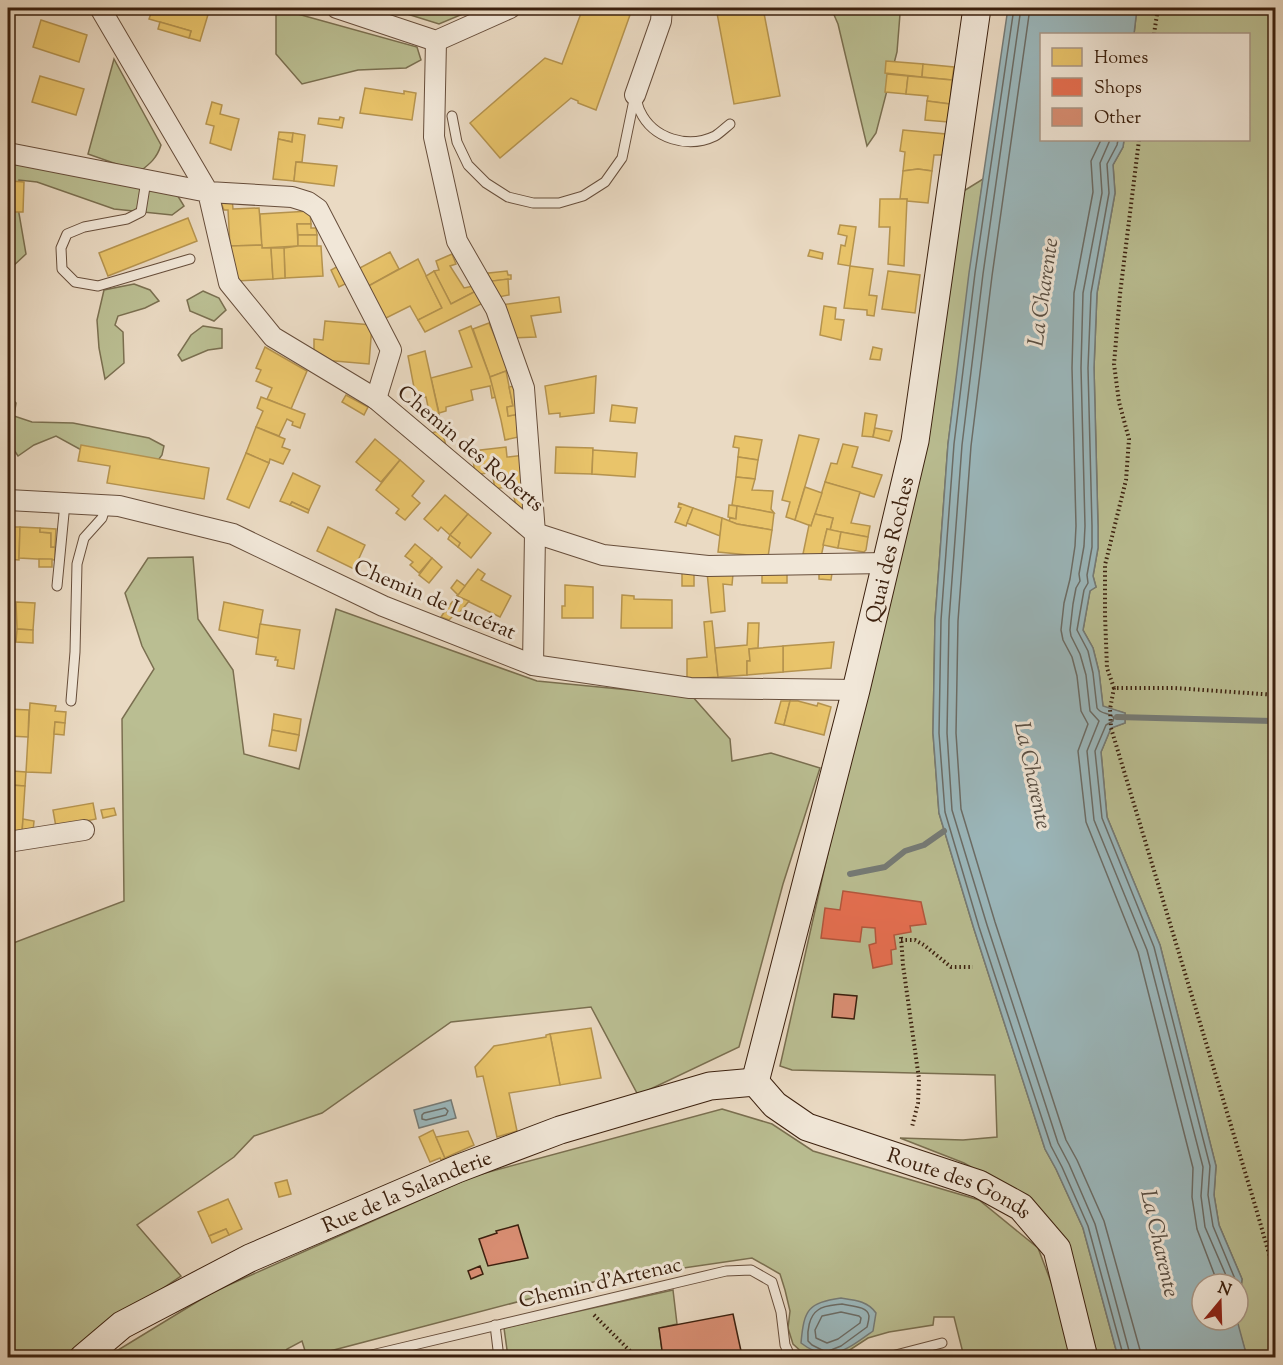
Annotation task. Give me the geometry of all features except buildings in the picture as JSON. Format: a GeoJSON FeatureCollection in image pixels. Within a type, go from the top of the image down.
{"type":"FeatureCollection","features":[{"type":"Feature","properties":{"kind":"street","name":"Chemin des Roberts"},"geometry":{"type":"LineString","coordinates":[[100,8],[208,192],[229,283],[273,337],[376,399],[535,533],[603,555],[708,566],[886,562]]}},
{"type":"Feature","properties":{"kind":"street"},"geometry":{"type":"LineString","coordinates":[[337,8],[436,41],[510,8]]}},
{"type":"Feature","properties":{"kind":"street"},"geometry":{"type":"LineString","coordinates":[[635,95],[661,21],[662,8]]}},
{"type":"Feature","properties":{"kind":"street","name":"Quai des Roches"},"geometry":{"type":"LineString","coordinates":[[754,1082],[856,690],[915,441],[977,8]]}},
{"type":"Feature","properties":{"kind":"street"},"geometry":{"type":"LineString","coordinates":[[436,41],[434,137],[457,241],[496,309],[524,388],[535,533],[533,665]]}},
{"type":"Feature","properties":{"kind":"street"},"geometry":{"type":"LineString","coordinates":[[8,153],[208,192],[292,197],[308,201],[318,209],[391,350],[376,399]]}},
{"type":"Feature","properties":{"kind":"street","name":"Chemin de Lucérat"},"geometry":{"type":"LineString","coordinates":[[8,500],[119,506],[233,534],[383,606],[533,665],[690,688],[856,690]]}},
{"type":"Feature","properties":{"kind":"street"},"geometry":{"type":"LineString","coordinates":[[8,842],[84,830]]}},
{"type":"Feature","properties":{"kind":"street","name":"Rue de la Salanderie"},"geometry":{"type":"LineString","coordinates":[[83,1358],[122,1325],[250,1258],[457,1169],[560,1130],[710,1086],[754,1082]]}},
{"type":"Feature","properties":{"kind":"street","name":"Route des Gonds"},"geometry":{"type":"LineString","coordinates":[[754,1082],[775,1105],[807,1127],[979,1184],[1021,1207],[1057,1249],[1084,1358]]}},
{"type":"Feature","properties":{"kind":"lane"},"geometry":{"type":"LineString","coordinates":[[452,116],[457,142],[468,165],[486,183],[508,197],[533,203],[559,203],[584,195],[605,182],[622,158],[635,95]]}},
{"type":"Feature","properties":{"kind":"lane"},"geometry":{"type":"LineString","coordinates":[[635,95],[640,112],[651,126],[665,136],[682,142],[699,141],[716,135],[730,124]]}},
{"type":"Feature","properties":{"kind":"lane"},"geometry":{"type":"LineString","coordinates":[[145,180],[146,187],[141,212],[127,219],[84,227],[66,234],[61,248],[62,269],[75,282],[98,286],[190,259]]}},
{"type":"Feature","properties":{"kind":"lane"},"geometry":{"type":"LineString","coordinates":[[57,586],[65,503]]}},
{"type":"Feature","properties":{"kind":"lane"},"geometry":{"type":"LineString","coordinates":[[71,701],[75,652],[77,564],[84,538],[102,518],[106,505]]}},
{"type":"Feature","properties":{"kind":"lane","name":"Chemin d'Artenac"},"geometry":{"type":"LineString","coordinates":[[359,1358],[396,1353],[495,1325],[726,1271],[751,1270],[772,1282],[781,1312],[785,1345],[791,1358]]}},
{"type":"Feature","properties":{"kind":"lane"},"geometry":{"type":"LineString","coordinates":[[495,1325],[499,1358]]}},
{"type":"Feature","properties":{"kind":"lane"},"geometry":{"type":"LineString","coordinates":[[885,1358],[942,1343]]}},
{"type":"Feature","properties":{"kind":"path"},"geometry":{"type":"LineString","coordinates":[[1154,33],[1158,8]]}},
{"type":"Feature","properties":{"kind":"path"},"geometry":{"type":"LineString","coordinates":[[1139,141],[1114,364],[1119,402],[1129,439],[1126,480],[1105,565],[1107,668],[1114,688],[1110,709],[1111,728],[1256,1205],[1275,1278]]}},
{"type":"Feature","properties":{"kind":"path"},"geometry":{"type":"LineString","coordinates":[[1114,688],[1175,688],[1275,695]]}},
{"type":"Feature","properties":{"kind":"path"},"geometry":{"type":"LineString","coordinates":[[912,1127],[918,1103],[919,1079],[901,939],[915,940],[924,945],[951,967],[973,967]]}},
{"type":"Feature","properties":{"kind":"path"},"geometry":{"type":"LineString","coordinates":[[583,1304],[637,1358]]}},
{"type":"Feature","properties":{"kind":"green space"},"geometry":{"type":"Polygon","coordinates":[[[276,8],[417,47],[421,60],[406,68],[358,70],[302,84],[276,54],[276,8]]]}},
{"type":"Feature","properties":{"kind":"green space"},"geometry":{"type":"Polygon","coordinates":[[[388,8],[477,8],[439,24],[388,8]]]}},
{"type":"Feature","properties":{"kind":"green space"},"geometry":{"type":"Polygon","coordinates":[[[831,8],[898,8],[900,14],[897,52],[876,133],[867,146],[838,24],[831,8]]]}},
{"type":"Feature","properties":{"kind":"green space"},"geometry":{"type":"Polygon","coordinates":[[[1137,8],[1275,8],[1275,1357],[1247,1357],[1240,1332],[1250,1332],[1250,1272],[1239,1272],[1219,1225],[1214,1195],[1216,1166],[1160,945],[1107,817],[1101,752],[1111,728],[1125,723],[1125,713],[1103,707],[1099,672],[1093,648],[1083,630],[1090,590],[1096,587],[1093,576],[1098,548],[1094,368],[1097,293],[1115,193],[1113,165],[1124,141],[1250,141],[1250,33],[1134,33],[1137,8]]]}},
{"type":"Feature","properties":{"kind":"green space"},"geometry":{"type":"Polygon","coordinates":[[[114,59],[161,145],[153,160],[139,172],[88,154],[114,59]]]}},
{"type":"Feature","properties":{"kind":"green space"},"geometry":{"type":"Polygon","coordinates":[[[8,158],[176,193],[184,206],[172,215],[114,209],[37,182],[19,180],[17,202],[26,254],[11,268],[8,311],[8,158]]]}},
{"type":"Feature","properties":{"kind":"green space"},"geometry":{"type":"Polygon","coordinates":[[[983,179],[948,444],[935,620],[933,733],[939,813],[1045,1149],[1083,1228],[1118,1357],[1098,1357],[1075,1277],[1023,1196],[964,1163],[900,1138],[963,1140],[997,1137],[995,1075],[792,1070],[780,1066],[862,702],[962,192],[983,179]]]}},
{"type":"Feature","properties":{"kind":"green space"},"geometry":{"type":"Polygon","coordinates":[[[134,284],[150,290],[159,301],[118,316],[115,325],[123,332],[124,363],[105,379],[97,320],[104,290],[134,284]]]}},
{"type":"Feature","properties":{"kind":"green space"},"geometry":{"type":"Polygon","coordinates":[[[203,291],[219,298],[226,310],[214,321],[190,311],[187,300],[203,291]]]}},
{"type":"Feature","properties":{"kind":"green space"},"geometry":{"type":"Polygon","coordinates":[[[203,326],[222,329],[222,348],[208,350],[182,361],[178,355],[191,335],[203,326]]]}},
{"type":"Feature","properties":{"kind":"green space"},"geometry":{"type":"Polygon","coordinates":[[[8,395],[16,403],[14,416],[32,422],[73,423],[149,438],[164,446],[162,455],[152,468],[85,452],[56,436],[34,445],[18,456],[8,441],[8,395]]]}},
{"type":"Feature","properties":{"kind":"green space"},"geometry":{"type":"Polygon","coordinates":[[[193,557],[198,619],[233,670],[244,754],[299,769],[336,609],[537,681],[692,696],[730,739],[732,761],[771,753],[820,768],[783,884],[739,1047],[638,1095],[591,1007],[451,1022],[322,1113],[254,1136],[234,1157],[137,1225],[181,1276],[61,1357],[8,1358],[8,945],[124,901],[122,719],[154,669],[142,646],[125,593],[148,558],[193,557]]]}},
{"type":"Feature","properties":{"kind":"green space"},"geometry":{"type":"Polygon","coordinates":[[[722,1109],[772,1124],[813,1151],[979,1200],[1038,1248],[1056,1295],[1072,1357],[964,1357],[954,1317],[934,1317],[933,1325],[868,1338],[839,1357],[814,1357],[803,1353],[793,1344],[788,1328],[790,1311],[780,1274],[752,1258],[601,1280],[307,1357],[302,1341],[287,1349],[281,1357],[105,1358],[213,1292],[474,1176],[722,1109]]]}},
{"type":"Feature","properties":{"kind":"green space"},"geometry":{"type":"Polygon","coordinates":[[[673,1290],[677,1324],[659,1328],[663,1357],[508,1357],[504,1328],[673,1290]]]}},
{"type":"Feature","properties":{"kind":"water","name":"La Charente"},"geometry":{"type":"Polygon","coordinates":[[[1008,8],[1137,8],[1134,33],[1040,33],[1040,141],[1124,141],[1113,165],[1115,193],[1097,293],[1094,368],[1098,548],[1093,576],[1096,587],[1090,591],[1083,630],[1093,648],[1099,672],[1103,706],[1125,713],[1125,723],[1111,728],[1101,752],[1107,817],[1160,945],[1216,1166],[1214,1195],[1219,1225],[1239,1272],[1190,1272],[1190,1332],[1240,1332],[1247,1357],[1118,1357],[1083,1228],[1045,1149],[939,813],[933,733],[935,620],[948,444],[969,273],[1008,8]]]}},
{"type":"Feature","properties":{"kind":"water"},"geometry":{"type":"Polygon","coordinates":[[[451,1100],[456,1118],[419,1128],[414,1110],[451,1100]]]}},
{"type":"Feature","properties":{"kind":"water"},"geometry":{"type":"Polygon","coordinates":[[[841,1298],[861,1302],[873,1309],[876,1313],[873,1331],[847,1349],[829,1354],[811,1350],[801,1343],[804,1322],[810,1310],[821,1302],[841,1298]]]}},
{"type":"Feature","properties":{"kind":"waterway"},"geometry":{"type":"LineString","coordinates":[[1117,717],[1276,721]]}},
{"type":"Feature","properties":{"kind":"waterway"},"geometry":{"type":"LineString","coordinates":[[850,874],[885,867],[905,851],[924,845],[944,831]]}}]}
